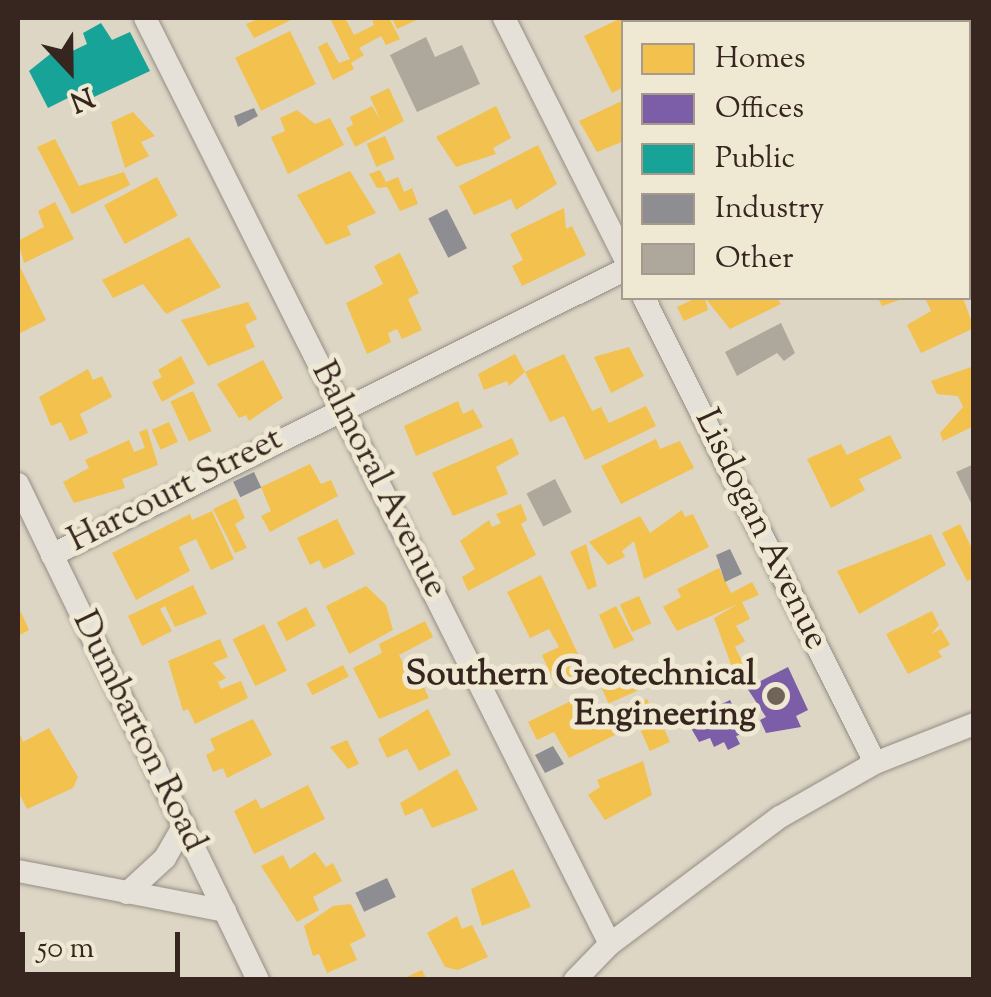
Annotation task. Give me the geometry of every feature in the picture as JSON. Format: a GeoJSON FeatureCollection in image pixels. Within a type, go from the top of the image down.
{"type":"FeatureCollection","features":[{"type":"Feature","properties":{"kind":"street","name":"Balmoral Avenue"},"geometry":{"type":"LineString","coordinates":[[146,18],[610,944]]}},
{"type":"Feature","properties":{"kind":"street"},"geometry":{"type":"LineString","coordinates":[[504,18],[621,251]]}},
{"type":"Feature","properties":{"kind":"street","name":"Harcourt Street"},"geometry":{"type":"LineString","coordinates":[[52,554],[621,271]]}},
{"type":"Feature","properties":{"kind":"street","name":"Lisdogan Avenue"},"geometry":{"type":"LineString","coordinates":[[645,300],[875,763]]}},
{"type":"Feature","properties":{"kind":"street","name":"Dumbarton Road"},"geometry":{"type":"LineString","coordinates":[[18,484],[258,980]]}},
{"type":"Feature","properties":{"kind":"street"},"geometry":{"type":"LineString","coordinates":[[575,980],[610,944],[780,816],[875,763],[974,724]]}},
{"type":"Feature","properties":{"kind":"street"},"geometry":{"type":"LineString","coordinates":[[127,893],[165,858],[184,825]]}},
{"type":"Feature","properties":{"kind":"street"},"geometry":{"type":"LineString","coordinates":[[18,872],[225,911]]}},
{"type":"Feature","properties":{"kind":"building: Homes"},"geometry":{"type":"Polygon","coordinates":[[[260,18],[295,18],[254,38],[246,24],[260,18]]]}},
{"type":"Feature","properties":{"kind":"building: Homes"},"geometry":{"type":"Polygon","coordinates":[[[330,18],[345,18],[354,35],[374,25],[372,19],[389,18],[400,39],[386,45],[381,36],[359,48],[364,55],[351,63],[354,69],[333,80],[318,47],[327,42],[339,63],[350,59],[330,18]]]}},
{"type":"Feature","properties":{"kind":"building: Homes"},"geometry":{"type":"Polygon","coordinates":[[[392,18],[421,18],[397,29],[392,18]]]}},
{"type":"Feature","properties":{"kind":"building: Homes"},"geometry":{"type":"Polygon","coordinates":[[[621,18],[650,20],[621,20],[621,88],[612,93],[584,36],[621,18]]]}},
{"type":"Feature","properties":{"kind":"building: Homes"},"geometry":{"type":"Polygon","coordinates":[[[290,31],[316,84],[261,111],[235,58],[290,31]]]}},
{"type":"Feature","properties":{"kind":"building: Homes"},"geometry":{"type":"Polygon","coordinates":[[[389,88],[404,121],[355,147],[346,128],[353,125],[350,117],[372,106],[381,121],[370,97],[389,88]]]}},
{"type":"Feature","properties":{"kind":"building: Homes"},"geometry":{"type":"Polygon","coordinates":[[[621,101],[621,142],[597,152],[579,121],[621,101]]]}},
{"type":"Feature","properties":{"kind":"building: Homes"},"geometry":{"type":"Polygon","coordinates":[[[496,106],[511,138],[493,148],[496,154],[456,167],[436,137],[496,106]]]}},
{"type":"Feature","properties":{"kind":"building: Homes"},"geometry":{"type":"Polygon","coordinates":[[[297,110],[315,124],[330,118],[344,145],[288,174],[271,137],[285,131],[280,118],[297,110]]]}},
{"type":"Feature","properties":{"kind":"building: Homes"},"geometry":{"type":"Polygon","coordinates":[[[133,112],[155,136],[141,142],[149,156],[125,168],[111,122],[133,112]]]}},
{"type":"Feature","properties":{"kind":"building: Homes"},"geometry":{"type":"Polygon","coordinates":[[[385,136],[395,159],[376,167],[367,144],[385,136]]]}},
{"type":"Feature","properties":{"kind":"building: Homes"},"geometry":{"type":"Polygon","coordinates":[[[55,139],[79,186],[124,172],[130,185],[72,214],[37,147],[55,139]]]}},
{"type":"Feature","properties":{"kind":"building: Homes"},"geometry":{"type":"Polygon","coordinates":[[[538,145],[557,184],[516,210],[511,199],[474,215],[459,186],[538,145]]]}},
{"type":"Feature","properties":{"kind":"building: Homes"},"geometry":{"type":"Polygon","coordinates":[[[380,170],[386,182],[398,177],[404,192],[412,188],[418,204],[400,211],[387,187],[377,188],[369,174],[380,170]]]}},
{"type":"Feature","properties":{"kind":"building: Homes"},"geometry":{"type":"Polygon","coordinates":[[[350,171],[376,213],[347,226],[351,235],[326,245],[297,195],[350,171]]]}},
{"type":"Feature","properties":{"kind":"building: Homes"},"geometry":{"type":"Polygon","coordinates":[[[157,177],[178,216],[125,244],[104,205],[157,177]]]}},
{"type":"Feature","properties":{"kind":"building: Homes"},"geometry":{"type":"Polygon","coordinates":[[[55,202],[74,239],[24,263],[18,241],[44,227],[38,211],[55,202]]]}},
{"type":"Feature","properties":{"kind":"building: Homes"},"geometry":{"type":"Polygon","coordinates":[[[564,208],[566,229],[572,226],[586,255],[522,286],[512,266],[523,260],[510,234],[564,208]]]}},
{"type":"Feature","properties":{"kind":"building: Homes"},"geometry":{"type":"Polygon","coordinates":[[[189,237],[221,287],[166,314],[143,284],[113,298],[102,280],[189,237]]]}},
{"type":"Feature","properties":{"kind":"building: Homes"},"geometry":{"type":"Polygon","coordinates":[[[400,253],[419,293],[408,299],[422,330],[402,339],[397,329],[388,333],[391,342],[367,354],[346,303],[383,284],[374,266],[400,253]]]}},
{"type":"Feature","properties":{"kind":"building: Homes"},"geometry":{"type":"Polygon","coordinates":[[[18,263],[46,320],[18,334],[18,263]]]}},
{"type":"Feature","properties":{"kind":"building: Homes"},"geometry":{"type":"Polygon","coordinates":[[[692,300],[706,300],[708,310],[684,321],[677,307],[692,300]]]}},
{"type":"Feature","properties":{"kind":"building: Homes"},"geometry":{"type":"Polygon","coordinates":[[[707,300],[778,300],[781,304],[730,329],[707,300]]]}},
{"type":"Feature","properties":{"kind":"building: Homes"},"geometry":{"type":"Polygon","coordinates":[[[926,300],[964,300],[974,328],[921,353],[907,325],[931,311],[926,300]]]}},
{"type":"Feature","properties":{"kind":"building: Homes"},"geometry":{"type":"Polygon","coordinates":[[[248,302],[257,319],[245,325],[255,347],[208,366],[181,320],[248,302]]]}},
{"type":"Feature","properties":{"kind":"building: Homes"},"geometry":{"type":"Polygon","coordinates":[[[629,347],[644,376],[611,393],[594,357],[629,347]]]}},
{"type":"Feature","properties":{"kind":"building: Homes"},"geometry":{"type":"Polygon","coordinates":[[[515,354],[525,372],[509,386],[507,381],[484,390],[478,374],[515,354]]]}},
{"type":"Feature","properties":{"kind":"building: Homes"},"geometry":{"type":"Polygon","coordinates":[[[564,354],[592,411],[601,407],[609,423],[646,406],[656,426],[585,460],[564,416],[550,422],[525,372],[564,354]]]}},
{"type":"Feature","properties":{"kind":"building: Homes"},"geometry":{"type":"Polygon","coordinates":[[[181,356],[195,383],[162,402],[152,382],[162,377],[158,370],[181,356]]]}},
{"type":"Feature","properties":{"kind":"building: Homes"},"geometry":{"type":"Polygon","coordinates":[[[263,360],[283,398],[249,421],[246,415],[239,418],[217,384],[263,360]]]}},
{"type":"Feature","properties":{"kind":"building: Homes"},"geometry":{"type":"Polygon","coordinates":[[[974,366],[974,426],[943,441],[940,433],[963,407],[958,396],[937,394],[931,381],[974,366]]]}},
{"type":"Feature","properties":{"kind":"building: Homes"},"geometry":{"type":"Polygon","coordinates":[[[88,369],[93,380],[102,376],[112,397],[80,414],[88,433],[70,441],[61,422],[51,426],[39,397],[88,369]]]}},
{"type":"Feature","properties":{"kind":"building: Homes"},"geometry":{"type":"Polygon","coordinates":[[[193,391],[212,431],[189,441],[170,402],[193,391]]]}},
{"type":"Feature","properties":{"kind":"building: Homes"},"geometry":{"type":"Polygon","coordinates":[[[458,401],[463,414],[473,409],[483,427],[416,456],[404,426],[458,401]]]}},
{"type":"Feature","properties":{"kind":"building: Homes"},"geometry":{"type":"Polygon","coordinates":[[[169,422],[178,442],[161,450],[152,430],[169,422]]]}},
{"type":"Feature","properties":{"kind":"building: Homes"},"geometry":{"type":"Polygon","coordinates":[[[147,429],[158,465],[122,479],[125,488],[74,503],[63,482],[89,468],[85,460],[129,440],[134,452],[145,448],[139,432],[147,429]]]}},
{"type":"Feature","properties":{"kind":"building: Homes"},"geometry":{"type":"Polygon","coordinates":[[[890,435],[902,458],[859,479],[865,490],[831,508],[807,459],[841,444],[847,455],[890,435]]]}},
{"type":"Feature","properties":{"kind":"building: Homes"},"geometry":{"type":"Polygon","coordinates":[[[512,438],[519,454],[496,467],[508,494],[453,516],[432,473],[512,438]]]}},
{"type":"Feature","properties":{"kind":"building: Homes"},"geometry":{"type":"Polygon","coordinates":[[[656,439],[660,449],[680,441],[694,468],[621,504],[601,466],[656,439]]]}},
{"type":"Feature","properties":{"kind":"building: Homes"},"geometry":{"type":"Polygon","coordinates":[[[310,464],[321,484],[331,480],[338,496],[270,532],[261,516],[271,511],[261,487],[310,464]]]}},
{"type":"Feature","properties":{"kind":"building: Homes"},"geometry":{"type":"Polygon","coordinates":[[[236,498],[245,518],[235,524],[247,548],[235,553],[213,509],[236,498]]]}},
{"type":"Feature","properties":{"kind":"building: Homes"},"geometry":{"type":"Polygon","coordinates":[[[521,504],[527,520],[521,524],[536,555],[468,591],[462,577],[475,569],[460,541],[489,520],[492,527],[501,523],[496,514],[521,504]]]}},
{"type":"Feature","properties":{"kind":"building: Homes"},"geometry":{"type":"Polygon","coordinates":[[[682,510],[685,517],[693,514],[709,547],[644,579],[634,541],[622,551],[625,557],[608,565],[589,542],[640,516],[650,533],[682,510]]]}},
{"type":"Feature","properties":{"kind":"building: Homes"},"geometry":{"type":"Polygon","coordinates":[[[212,511],[234,559],[211,570],[196,539],[179,547],[190,571],[136,600],[112,553],[190,514],[192,520],[212,511]]]}},
{"type":"Feature","properties":{"kind":"building: Homes"},"geometry":{"type":"Polygon","coordinates":[[[337,519],[355,554],[324,569],[319,560],[310,565],[297,538],[337,519]]]}},
{"type":"Feature","properties":{"kind":"building: Homes"},"geometry":{"type":"Polygon","coordinates":[[[960,524],[974,553],[974,578],[967,581],[942,533],[960,524]]]}},
{"type":"Feature","properties":{"kind":"building: Homes"},"geometry":{"type":"Polygon","coordinates":[[[931,534],[946,565],[859,614],[837,571],[931,534]]]}},
{"type":"Feature","properties":{"kind":"building: Homes"},"geometry":{"type":"Polygon","coordinates":[[[586,544],[597,586],[588,590],[570,552],[586,544]]]}},
{"type":"Feature","properties":{"kind":"building: Homes"},"geometry":{"type":"Polygon","coordinates":[[[719,568],[731,593],[752,582],[759,595],[742,602],[750,619],[736,626],[745,641],[735,647],[748,673],[736,678],[714,618],[738,604],[677,631],[663,607],[681,597],[677,589],[719,568]]]}},
{"type":"Feature","properties":{"kind":"building: Homes"},"geometry":{"type":"Polygon","coordinates":[[[541,575],[586,671],[556,686],[542,655],[559,647],[549,629],[530,638],[507,592],[541,575]]]}},
{"type":"Feature","properties":{"kind":"building: Homes"},"geometry":{"type":"Polygon","coordinates":[[[193,585],[207,614],[175,627],[165,606],[160,609],[172,631],[142,646],[128,616],[193,585]]]}},
{"type":"Feature","properties":{"kind":"building: Homes"},"geometry":{"type":"Polygon","coordinates":[[[366,586],[386,605],[393,630],[349,654],[326,606],[366,586]]]}},
{"type":"Feature","properties":{"kind":"building: Homes"},"geometry":{"type":"Polygon","coordinates":[[[639,596],[651,623],[632,632],[620,605],[639,596]]]}},
{"type":"Feature","properties":{"kind":"building: Homes"},"geometry":{"type":"Polygon","coordinates":[[[18,606],[29,630],[18,636],[18,606]]]}},
{"type":"Feature","properties":{"kind":"building: Homes"},"geometry":{"type":"Polygon","coordinates":[[[616,606],[634,640],[614,649],[599,615],[616,606]]]}},
{"type":"Feature","properties":{"kind":"building: Homes"},"geometry":{"type":"Polygon","coordinates":[[[306,607],[316,626],[287,641],[277,622],[306,607]]]}},
{"type":"Feature","properties":{"kind":"building: Homes"},"geometry":{"type":"Polygon","coordinates":[[[932,611],[939,625],[931,634],[941,629],[950,645],[938,651],[942,657],[908,674],[886,634],[932,611]]]}},
{"type":"Feature","properties":{"kind":"building: Homes"},"geometry":{"type":"Polygon","coordinates":[[[425,621],[433,637],[399,655],[405,667],[413,664],[429,698],[379,719],[353,668],[382,653],[379,644],[425,621]]]}},
{"type":"Feature","properties":{"kind":"building: Homes"},"geometry":{"type":"Polygon","coordinates":[[[264,624],[287,671],[255,686],[233,639],[264,624]]]}},
{"type":"Feature","properties":{"kind":"building: Homes"},"geometry":{"type":"Polygon","coordinates":[[[220,639],[228,657],[213,663],[226,678],[218,682],[221,689],[241,681],[248,698],[195,724],[188,709],[183,711],[168,661],[220,639]]]}},
{"type":"Feature","properties":{"kind":"building: Homes"},"geometry":{"type":"Polygon","coordinates":[[[343,665],[349,677],[312,695],[306,684],[343,665]]]}},
{"type":"Feature","properties":{"kind":"building: Homes"},"geometry":{"type":"Polygon","coordinates":[[[639,666],[648,686],[609,704],[600,683],[639,666]]]}},
{"type":"Feature","properties":{"kind":"building: Homes"},"geometry":{"type":"Polygon","coordinates":[[[575,699],[588,724],[647,699],[655,715],[569,758],[554,732],[537,740],[528,722],[575,699]]]}},
{"type":"Feature","properties":{"kind":"building: Homes"},"geometry":{"type":"Polygon","coordinates":[[[428,709],[451,755],[419,771],[407,749],[387,758],[378,739],[428,709]]]}},
{"type":"Feature","properties":{"kind":"building: Homes"},"geometry":{"type":"Polygon","coordinates":[[[253,719],[272,755],[227,778],[223,768],[213,772],[206,755],[215,750],[210,739],[253,719]]]}},
{"type":"Feature","properties":{"kind":"building: Homes"},"geometry":{"type":"Polygon","coordinates":[[[661,722],[670,742],[650,751],[641,731],[661,722]]]}},
{"type":"Feature","properties":{"kind":"building: Homes"},"geometry":{"type":"Polygon","coordinates":[[[49,728],[78,777],[73,788],[27,809],[18,791],[18,729],[23,742],[49,728]]]}},
{"type":"Feature","properties":{"kind":"building: Homes"},"geometry":{"type":"Polygon","coordinates":[[[347,740],[359,764],[348,769],[330,747],[347,740]]]}},
{"type":"Feature","properties":{"kind":"building: Homes"},"geometry":{"type":"Polygon","coordinates":[[[643,761],[652,795],[605,820],[588,795],[600,787],[597,780],[643,761]]]}},
{"type":"Feature","properties":{"kind":"building: Homes"},"geometry":{"type":"Polygon","coordinates":[[[457,769],[478,810],[432,828],[422,808],[405,816],[400,803],[457,769]]]}},
{"type":"Feature","properties":{"kind":"building: Homes"},"geometry":{"type":"Polygon","coordinates":[[[308,785],[325,819],[254,854],[234,811],[256,799],[261,809],[308,785]]]}},
{"type":"Feature","properties":{"kind":"building: Homes"},"geometry":{"type":"Polygon","coordinates":[[[315,852],[326,867],[333,863],[342,881],[313,897],[319,910],[297,922],[261,866],[283,855],[290,869],[315,852]]]}},
{"type":"Feature","properties":{"kind":"building: Homes"},"geometry":{"type":"Polygon","coordinates":[[[513,869],[531,907],[482,926],[471,889],[513,869]]]}},
{"type":"Feature","properties":{"kind":"building: Homes"},"geometry":{"type":"Polygon","coordinates":[[[351,904],[366,936],[350,944],[357,960],[327,973],[319,954],[313,956],[304,926],[333,906],[351,904]]]}},
{"type":"Feature","properties":{"kind":"building: Homes"},"geometry":{"type":"Polygon","coordinates":[[[457,916],[462,929],[472,925],[488,957],[458,970],[445,967],[427,933],[457,916]]]}},
{"type":"Feature","properties":{"kind":"building: Homes"},"geometry":{"type":"Polygon","coordinates":[[[422,970],[427,980],[400,980],[422,970]]]}},
{"type":"Feature","properties":{"kind":"building: Offices","name":"Southern Geotechnical Engineering"},"geometry":{"type":"Polygon","coordinates":[[[788,667],[808,710],[796,716],[801,727],[766,733],[760,720],[766,717],[747,688],[788,667]]]}},
{"type":"Feature","properties":{"kind":"building: Offices"},"geometry":{"type":"Polygon","coordinates":[[[730,700],[746,733],[736,736],[740,744],[728,750],[724,742],[714,747],[710,738],[699,742],[687,721],[730,700]]]}},
{"type":"Feature","properties":{"kind":"building: Public"},"geometry":{"type":"Polygon","coordinates":[[[101,23],[112,40],[130,32],[150,71],[94,97],[90,87],[48,108],[29,71],[54,51],[64,55],[87,44],[83,33],[101,23]]]}},
{"type":"Feature","properties":{"kind":"building: Industry"},"geometry":{"type":"Polygon","coordinates":[[[254,108],[258,116],[238,127],[234,116],[254,108]]]}},
{"type":"Feature","properties":{"kind":"building: Industry"},"geometry":{"type":"Polygon","coordinates":[[[447,209],[467,248],[448,258],[428,219],[447,209]]]}},
{"type":"Feature","properties":{"kind":"building: Industry"},"geometry":{"type":"Polygon","coordinates":[[[254,472],[261,487],[240,497],[233,482],[254,472]]]}},
{"type":"Feature","properties":{"kind":"building: Industry"},"geometry":{"type":"Polygon","coordinates":[[[730,549],[742,574],[725,582],[716,555],[730,549]]]}},
{"type":"Feature","properties":{"kind":"building: Industry"},"geometry":{"type":"Polygon","coordinates":[[[553,746],[564,764],[545,773],[535,755],[553,746]]]}},
{"type":"Feature","properties":{"kind":"building: Industry"},"geometry":{"type":"Polygon","coordinates":[[[387,878],[396,897],[364,912],[355,893],[387,878]]]}},
{"type":"Feature","properties":{"kind":"building: Other"},"geometry":{"type":"Polygon","coordinates":[[[426,37],[435,57],[462,45],[480,84],[417,112],[390,55],[426,37]]]}},
{"type":"Feature","properties":{"kind":"building: Other"},"geometry":{"type":"Polygon","coordinates":[[[781,323],[795,353],[784,361],[777,353],[737,376],[725,352],[781,323]]]}},
{"type":"Feature","properties":{"kind":"building: Other"},"geometry":{"type":"Polygon","coordinates":[[[974,464],[974,509],[956,472],[974,464]]]}},
{"type":"Feature","properties":{"kind":"building: Other"},"geometry":{"type":"Polygon","coordinates":[[[555,479],[572,512],[543,526],[526,494],[555,479]]]}},
{"type":"Feature","properties":{"kind":"place","name":"Southern Geotechnical Engineering"},"geometry":{"type":"Point","coordinates":[776,696]}}]}
